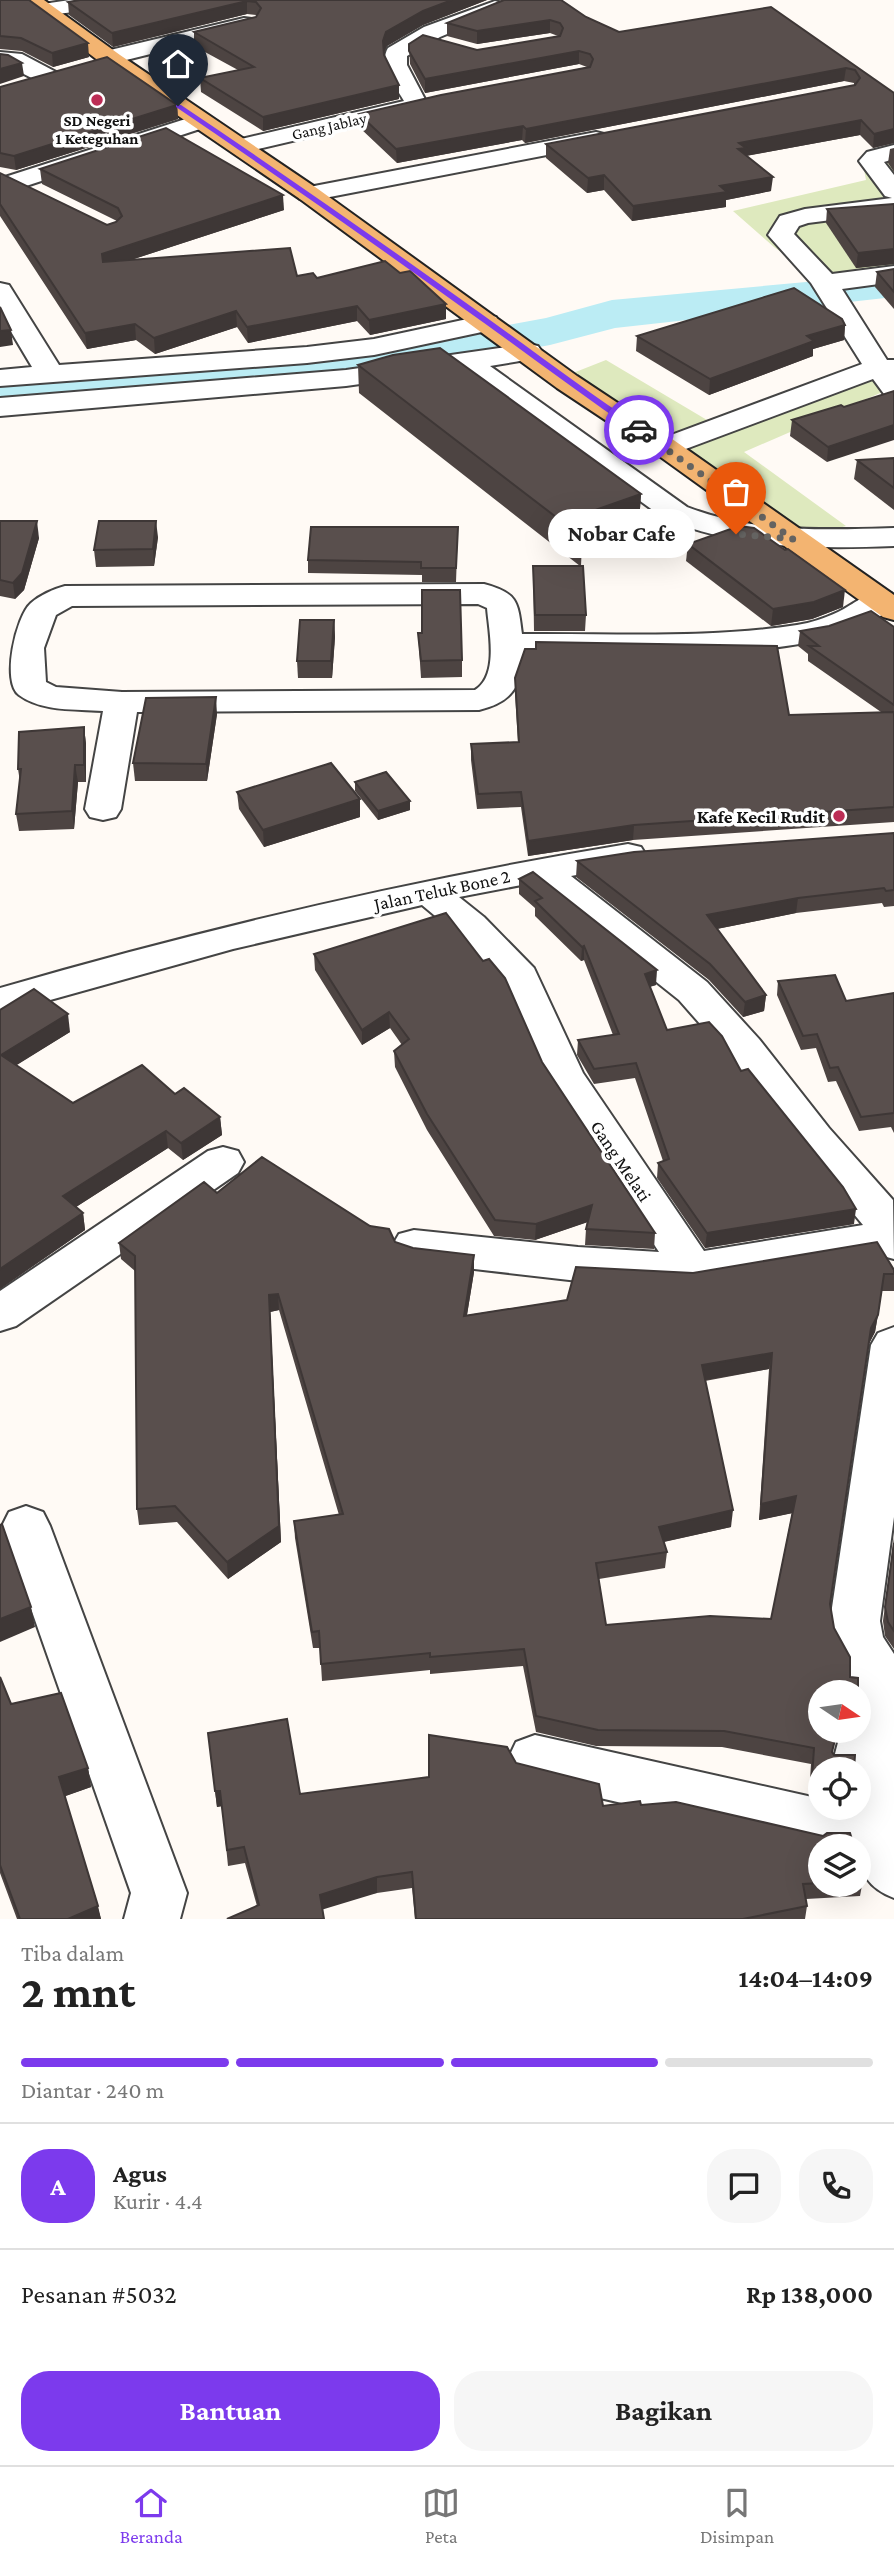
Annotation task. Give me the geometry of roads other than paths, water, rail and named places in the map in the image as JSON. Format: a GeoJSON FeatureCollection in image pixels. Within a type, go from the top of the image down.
{"type":"FeatureCollection","features":[{"type":"Feature","properties":{"kind":"main road"},"geometry":{"type":"LineString","coordinates":[[49,14],[241,146],[567,382],[665,447],[887,605]]}},
{"type":"Feature","properties":{"kind":"street"},"geometry":{"type":"LineString","coordinates":[[49,14],[116,0]]}},
{"type":"Feature","properties":{"kind":"street"},"geometry":{"type":"LineString","coordinates":[[417,105],[396,65],[396,53],[508,2]]}},
{"type":"Feature","properties":{"kind":"street"},"geometry":{"type":"LineString","coordinates":[[24,85],[247,23]]}},
{"type":"Feature","properties":{"kind":"street"},"geometry":{"type":"LineString","coordinates":[[422,39],[452,47]]}},
{"type":"Feature","properties":{"kind":"street"},"geometry":{"type":"LineString","coordinates":[[0,60],[14,59],[48,77]]}},
{"type":"Feature","properties":{"kind":"street","name":"Gang Jablay"},"geometry":{"type":"LineString","coordinates":[[241,146],[440,99]]}},
{"type":"Feature","properties":{"kind":"street"},"geometry":{"type":"LineString","coordinates":[[7,178],[201,121]]}},
{"type":"Feature","properties":{"kind":"street"},"geometry":{"type":"LineString","coordinates":[[309,194],[611,135]]}},
{"type":"Feature","properties":{"kind":"street"},"geometry":{"type":"LineString","coordinates":[[894,152],[875,157],[871,161],[894,191]]}},
{"type":"Feature","properties":{"kind":"street"},"geometry":{"type":"LineString","coordinates":[[7,178],[49,199]]}},
{"type":"Feature","properties":{"kind":"street"},"geometry":{"type":"LineString","coordinates":[[665,447],[889,375],[806,260],[781,235],[789,221],[805,216],[894,205]]}},
{"type":"Feature","properties":{"kind":"street"},"geometry":{"type":"LineString","coordinates":[[829,291],[894,274]]}},
{"type":"Feature","properties":{"kind":"street"},"geometry":{"type":"LineString","coordinates":[[0,290],[51,375]]}},
{"type":"Feature","properties":{"kind":"street"},"geometry":{"type":"LineString","coordinates":[[829,291],[894,292]]}},
{"type":"Feature","properties":{"kind":"street"},"geometry":{"type":"LineString","coordinates":[[0,407],[346,378],[467,362],[507,337]]}},
{"type":"Feature","properties":{"kind":"street"},"geometry":{"type":"LineString","coordinates":[[0,378],[507,337]]}},
{"type":"Feature","properties":{"kind":"street"},"geometry":{"type":"LineString","coordinates":[[467,362],[583,449],[676,513],[704,526],[736,534],[793,539],[894,537]]}},
{"type":"Feature","properties":{"kind":"street"},"geometry":{"type":"LineString","coordinates":[[472,593],[494,597],[502,603],[507,644],[503,682],[492,697],[479,700],[122,702],[49,697],[29,687],[28,648],[42,610],[65,596],[472,593]]}},
{"type":"Feature","properties":{"kind":"street"},"geometry":{"type":"LineString","coordinates":[[507,644],[750,642],[816,632],[887,605]]}},
{"type":"Feature","properties":{"kind":"street"},"geometry":{"type":"LineString","coordinates":[[103,809],[122,702]]}},
{"type":"Feature","properties":{"kind":"street","name":"Jalan Teluk Bone 2"},"geometry":{"type":"LineString","coordinates":[[0,1001],[162,954],[308,918],[538,869],[661,852]]}},
{"type":"Feature","properties":{"kind":"street"},"geometry":{"type":"LineString","coordinates":[[414,1246],[578,1264],[691,1270],[893,1239],[878,1211],[814,1138],[745,1049],[693,991],[538,869]]}},
{"type":"Feature","properties":{"kind":"street","name":"Gang Melati"},"geometry":{"type":"LineString","coordinates":[[430,893],[471,926],[520,977],[564,1077],[684,1254],[691,1270]]}},
{"type":"Feature","properties":{"kind":"street"},"geometry":{"type":"LineString","coordinates":[[0,1314],[223,1162]]}},
{"type":"Feature","properties":{"kind":"street"},"geometry":{"type":"LineString","coordinates":[[861,1757],[877,1679],[874,1666],[858,1643],[855,1621],[894,1345]]}},
{"type":"Feature","properties":{"kind":"street"},"geometry":{"type":"LineString","coordinates":[[26,1526],[159,1893],[152,1919]]}},
{"type":"Feature","properties":{"kind":"street"},"geometry":{"type":"LineString","coordinates":[[866,1834],[894,1753]]}},
{"type":"Feature","properties":{"kind":"street"},"geometry":{"type":"LineString","coordinates":[[535,1759],[856,1834]]}},
{"type":"Feature","properties":{"kind":"waterway"},"geometry":{"type":"LineString","coordinates":[[833,291],[894,283]]}},
{"type":"Feature","properties":{"kind":"waterway"},"geometry":{"type":"LineString","coordinates":[[0,387],[249,370],[355,367],[550,331],[612,314],[813,294]]}},
{"type":"Feature","properties":{"kind":"place","name":"SD Negeri 1 Keteguhan"},"geometry":{"type":"Point","coordinates":[97,100]}},
{"type":"Feature","properties":{"kind":"place","name":"Nobar Cafe"},"geometry":{"type":"Point","coordinates":[736,534]}},
{"type":"Feature","properties":{"kind":"place","name":"Kafe Kecil Rudit"},"geometry":{"type":"Point","coordinates":[839,816]}}]}
